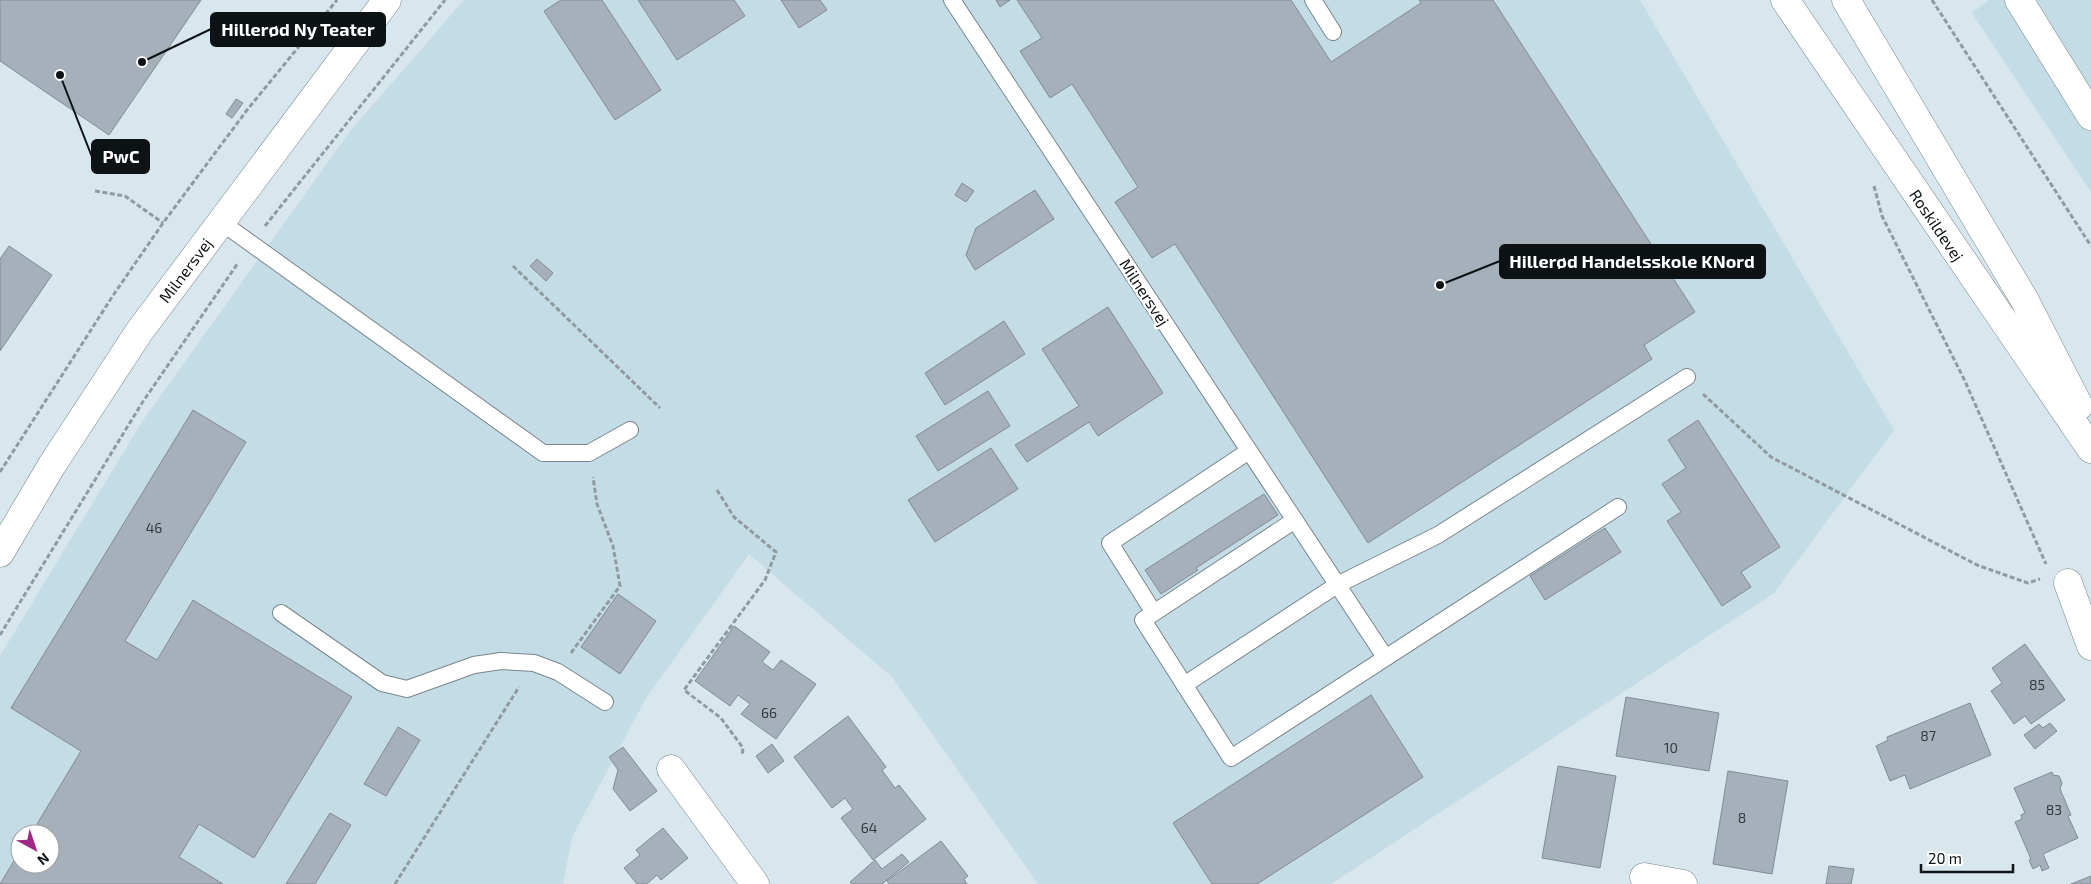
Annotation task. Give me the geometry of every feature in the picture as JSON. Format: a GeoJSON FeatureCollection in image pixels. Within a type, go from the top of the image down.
{"type":"FeatureCollection","features":[{"type":"Feature","properties":{"kind":"street","name":"Milnersvej"},"geometry":{"type":"LineString","coordinates":[[0,553],[52,466],[139,332],[387,0]]}},
{"type":"Feature","properties":{"kind":"street","name":"Roskildevej"},"geometry":{"type":"LineString","coordinates":[[1785,0],[2091,449]]}},
{"type":"Feature","properties":{"kind":"street"},"geometry":{"type":"LineString","coordinates":[[1846,0],[2024,299],[2091,430]]}},
{"type":"Feature","properties":{"kind":"street"},"geometry":{"type":"LineString","coordinates":[[2019,0],[2091,116]]}},
{"type":"Feature","properties":{"kind":"street"},"geometry":{"type":"LineString","coordinates":[[2059,579],[2091,646]]}},
{"type":"Feature","properties":{"kind":"street"},"geometry":{"type":"LineString","coordinates":[[671,769],[755,884]]}},
{"type":"Feature","properties":{"kind":"street"},"geometry":{"type":"LineString","coordinates":[[1644,877],[1683,884]]}},
{"type":"Feature","properties":{"kind":"lane","name":"Milnersvej"},"geometry":{"type":"LineString","coordinates":[[952,0],[1385,657]]}},
{"type":"Feature","properties":{"kind":"lane"},"geometry":{"type":"LineString","coordinates":[[1313,0],[1333,32]]}},
{"type":"Feature","properties":{"kind":"lane"},"geometry":{"type":"LineString","coordinates":[[221,222],[543,453],[589,453],[630,430]]}},
{"type":"Feature","properties":{"kind":"lane"},"geometry":{"type":"LineString","coordinates":[[1184,685],[1337,585],[1438,535],[1688,377]]}},
{"type":"Feature","properties":{"kind":"lane"},"geometry":{"type":"LineString","coordinates":[[1154,613],[1110,543],[1249,451]]}},
{"type":"Feature","properties":{"kind":"lane"},"geometry":{"type":"LineString","coordinates":[[1295,520],[1143,620],[1231,758],[1618,507]]}},
{"type":"Feature","properties":{"kind":"lane"},"geometry":{"type":"LineString","coordinates":[[281,613],[382,684],[407,689],[474,665],[501,661],[534,663],[558,672],[605,702]]}},
{"type":"Feature","properties":{"kind":"path"},"geometry":{"type":"LineString","coordinates":[[0,472],[114,294],[163,223],[247,110],[337,0]]}},
{"type":"Feature","properties":{"kind":"path"},"geometry":{"type":"LineString","coordinates":[[0,635],[142,403],[251,244],[445,0]]}},
{"type":"Feature","properties":{"kind":"path"},"geometry":{"type":"LineString","coordinates":[[1932,0],[2091,246]]}},
{"type":"Feature","properties":{"kind":"path"},"geometry":{"type":"LineString","coordinates":[[1688,377],[1709,402],[1771,457],[1977,565],[2028,582],[2059,579],[1964,379],[1882,216],[1872,180]]}},
{"type":"Feature","properties":{"kind":"path"},"geometry":{"type":"LineString","coordinates":[[95,191],[125,196],[163,223]]}},
{"type":"Feature","properties":{"kind":"path"},"geometry":{"type":"LineString","coordinates":[[513,266],[660,408]]}},
{"type":"Feature","properties":{"kind":"path"},"geometry":{"type":"LineString","coordinates":[[558,672],[620,586],[613,546],[598,504],[589,453]]}},
{"type":"Feature","properties":{"kind":"path"},"geometry":{"type":"LineString","coordinates":[[717,490],[734,517],[776,552],[765,580],[684,690],[721,718],[744,748],[742,756]]}},
{"type":"Feature","properties":{"kind":"path"},"geometry":{"type":"LineString","coordinates":[[395,884],[534,663]]}},
{"type":"Feature","properties":{"kind":"shaded area"},"geometry":{"type":"Polygon","coordinates":[[[464,0],[1640,0],[1894,430],[1774,593],[1331,884],[1038,884],[892,677],[749,554],[646,698],[572,837],[563,884],[0,884],[0,656],[143,420],[351,130],[464,0]]]}},
{"type":"Feature","properties":{"kind":"shaded area"},"geometry":{"type":"Polygon","coordinates":[[[1989,0],[2091,0],[2091,192],[1972,13],[1989,0]]]}},
{"type":"Feature","properties":{"kind":"building"},"geometry":{"type":"Polygon","coordinates":[[[0,0],[201,0],[109,135],[0,61],[0,0]]]}},
{"type":"Feature","properties":{"kind":"building"},"geometry":{"type":"Polygon","coordinates":[[[561,0],[602,0],[661,90],[615,120],[544,11],[561,0]]]}},
{"type":"Feature","properties":{"kind":"building"},"geometry":{"type":"Polygon","coordinates":[[[638,0],[734,0],[745,16],[677,60],[638,0]]]}},
{"type":"Feature","properties":{"kind":"building"},"geometry":{"type":"Polygon","coordinates":[[[781,0],[820,0],[827,10],[799,28],[781,0]]]}},
{"type":"Feature","properties":{"kind":"building"},"geometry":{"type":"Polygon","coordinates":[[[996,0],[1010,0],[1000,7],[996,0]]]}},
{"type":"Feature","properties":{"kind":"building"},"geometry":{"type":"Polygon","coordinates":[[[1017,0],[1291,0],[1331,62],[1421,3],[1419,0],[1493,0],[1695,312],[1644,345],[1652,359],[1368,543],[1175,244],[1152,258],[1115,202],[1138,187],[1072,84],[1050,98],[1020,51],[1042,38],[1017,0]]]}},
{"type":"Feature","properties":{"kind":"building"},"geometry":{"type":"Polygon","coordinates":[[[236,99],[243,103],[232,118],[226,114],[236,99]]]}},
{"type":"Feature","properties":{"kind":"building"},"geometry":{"type":"Polygon","coordinates":[[[962,183],[974,191],[966,202],[955,195],[962,183]]]}},
{"type":"Feature","properties":{"kind":"building"},"geometry":{"type":"Polygon","coordinates":[[[1035,190],[1054,219],[975,270],[966,255],[976,228],[1035,190]]]}},
{"type":"Feature","properties":{"kind":"building"},"geometry":{"type":"Polygon","coordinates":[[[9,246],[52,275],[0,351],[0,259],[9,246]]]}},
{"type":"Feature","properties":{"kind":"building"},"geometry":{"type":"Polygon","coordinates":[[[537,259],[553,273],[546,281],[530,266],[537,259]]]}},
{"type":"Feature","properties":{"kind":"building"},"geometry":{"type":"Polygon","coordinates":[[[1108,307],[1163,393],[1098,436],[1089,422],[1027,462],[1015,445],[1079,406],[1042,349],[1108,307]]]}},
{"type":"Feature","properties":{"kind":"building"},"geometry":{"type":"Polygon","coordinates":[[[1004,321],[1025,354],[945,405],[925,373],[1004,321]]]}},
{"type":"Feature","properties":{"kind":"building"},"geometry":{"type":"Polygon","coordinates":[[[988,391],[1010,426],[938,471],[916,436],[988,391]]]}},
{"type":"Feature","properties":{"kind":"building"},"geometry":{"type":"Polygon","coordinates":[[[193,410],[246,442],[125,641],[157,660],[193,600],[352,697],[254,858],[199,824],[179,857],[223,884],[0,884],[10,868],[10,874],[60,874],[60,824],[37,824],[81,751],[11,708],[193,410]]]}},
{"type":"Feature","properties":{"kind":"building"},"geometry":{"type":"Polygon","coordinates":[[[1698,420],[1780,547],[1741,572],[1751,587],[1722,606],[1667,521],[1681,512],[1662,484],[1686,468],[1668,440],[1698,420]]]}},
{"type":"Feature","properties":{"kind":"building"},"geometry":{"type":"Polygon","coordinates":[[[991,448],[1018,489],[935,542],[908,500],[991,448]]]}},
{"type":"Feature","properties":{"kind":"building"},"geometry":{"type":"Polygon","coordinates":[[[1264,494],[1278,515],[1196,568],[1198,570],[1161,594],[1145,570],[1264,494]]]}},
{"type":"Feature","properties":{"kind":"building"},"geometry":{"type":"Polygon","coordinates":[[[1605,528],[1621,552],[1545,600],[1530,576],[1605,528]]]}},
{"type":"Feature","properties":{"kind":"building"},"geometry":{"type":"Polygon","coordinates":[[[618,594],[656,621],[620,674],[581,647],[618,594]]]}},
{"type":"Feature","properties":{"kind":"building"},"geometry":{"type":"Polygon","coordinates":[[[734,626],[770,652],[762,662],[773,670],[781,660],[816,684],[776,739],[741,714],[750,704],[738,695],[730,706],[695,681],[734,626]]]}},
{"type":"Feature","properties":{"kind":"building"},"geometry":{"type":"Polygon","coordinates":[[[2025,644],[2065,700],[2031,724],[2025,716],[2014,724],[1991,691],[2002,683],[1992,668],[2025,644]]]}},
{"type":"Feature","properties":{"kind":"building"},"geometry":{"type":"Polygon","coordinates":[[[1371,695],[1423,777],[1257,884],[1212,884],[1173,823],[1371,695]]]}},
{"type":"Feature","properties":{"kind":"building"},"geometry":{"type":"Polygon","coordinates":[[[1626,697],[1719,713],[1709,771],[1616,756],[1626,697]]]}},
{"type":"Feature","properties":{"kind":"building"},"geometry":{"type":"Polygon","coordinates":[[[1970,703],[1991,755],[1910,789],[1905,775],[1890,781],[1876,746],[1888,740],[1887,737],[1970,703]]]}},
{"type":"Feature","properties":{"kind":"building"},"geometry":{"type":"Polygon","coordinates":[[[848,716],[886,767],[882,770],[895,788],[899,785],[926,819],[873,860],[841,818],[853,809],[845,798],[832,808],[794,757],[848,716]]]}},
{"type":"Feature","properties":{"kind":"building"},"geometry":{"type":"Polygon","coordinates":[[[2050,723],[2057,731],[2035,749],[2024,735],[2039,724],[2043,728],[2050,723]]]}},
{"type":"Feature","properties":{"kind":"building"},"geometry":{"type":"Polygon","coordinates":[[[398,727],[420,740],[386,796],[364,784],[398,727]]]}},
{"type":"Feature","properties":{"kind":"building"},"geometry":{"type":"Polygon","coordinates":[[[772,744],[784,761],[768,773],[756,756],[772,744]]]}},
{"type":"Feature","properties":{"kind":"building"},"geometry":{"type":"Polygon","coordinates":[[[623,747],[657,791],[630,811],[613,789],[618,770],[609,757],[623,747]]]}},
{"type":"Feature","properties":{"kind":"building"},"geometry":{"type":"Polygon","coordinates":[[[1558,766],[1616,776],[1600,868],[1542,858],[1558,766]]]}},
{"type":"Feature","properties":{"kind":"building"},"geometry":{"type":"Polygon","coordinates":[[[1728,771],[1788,781],[1772,874],[1713,864],[1728,771]]]}},
{"type":"Feature","properties":{"kind":"building"},"geometry":{"type":"Polygon","coordinates":[[[2052,772],[2053,775],[2059,776],[2062,783],[2060,789],[2071,815],[2068,816],[2078,838],[2043,854],[2049,868],[2042,871],[2040,865],[2033,869],[2029,860],[2031,859],[2015,822],[2022,819],[2021,815],[2025,813],[2014,788],[2052,772]]]}},
{"type":"Feature","properties":{"kind":"building"},"geometry":{"type":"Polygon","coordinates":[[[330,813],[351,825],[315,884],[286,884],[330,813]]]}},
{"type":"Feature","properties":{"kind":"building"},"geometry":{"type":"Polygon","coordinates":[[[663,828],[688,858],[661,880],[657,875],[647,884],[637,884],[624,868],[640,855],[636,850],[663,828]]]}},
{"type":"Feature","properties":{"kind":"building"},"geometry":{"type":"Polygon","coordinates":[[[941,841],[968,876],[964,879],[967,884],[889,884],[887,881],[941,841]]]}},
{"type":"Feature","properties":{"kind":"building"},"geometry":{"type":"Polygon","coordinates":[[[902,854],[909,862],[882,884],[852,884],[850,882],[875,860],[882,869],[902,854]]]}},
{"type":"Feature","properties":{"kind":"building"},"geometry":{"type":"Polygon","coordinates":[[[1829,866],[1854,869],[1851,884],[1826,884],[1829,866]]]}},
{"type":"Feature","properties":{"kind":"building"},"geometry":{"type":"Polygon","coordinates":[[[2091,876],[2091,884],[2071,884],[2091,876]]]}},
{"type":"Feature","properties":{"kind":"place","name":"Hillerød Ny Teater"},"geometry":{"type":"Point","coordinates":[142,62]}},
{"type":"Feature","properties":{"kind":"place","name":"PwC"},"geometry":{"type":"Point","coordinates":[60,75]}},
{"type":"Feature","properties":{"kind":"place","name":"Hillerød Handelsskole KNord"},"geometry":{"type":"Point","coordinates":[1440,285]}}]}
